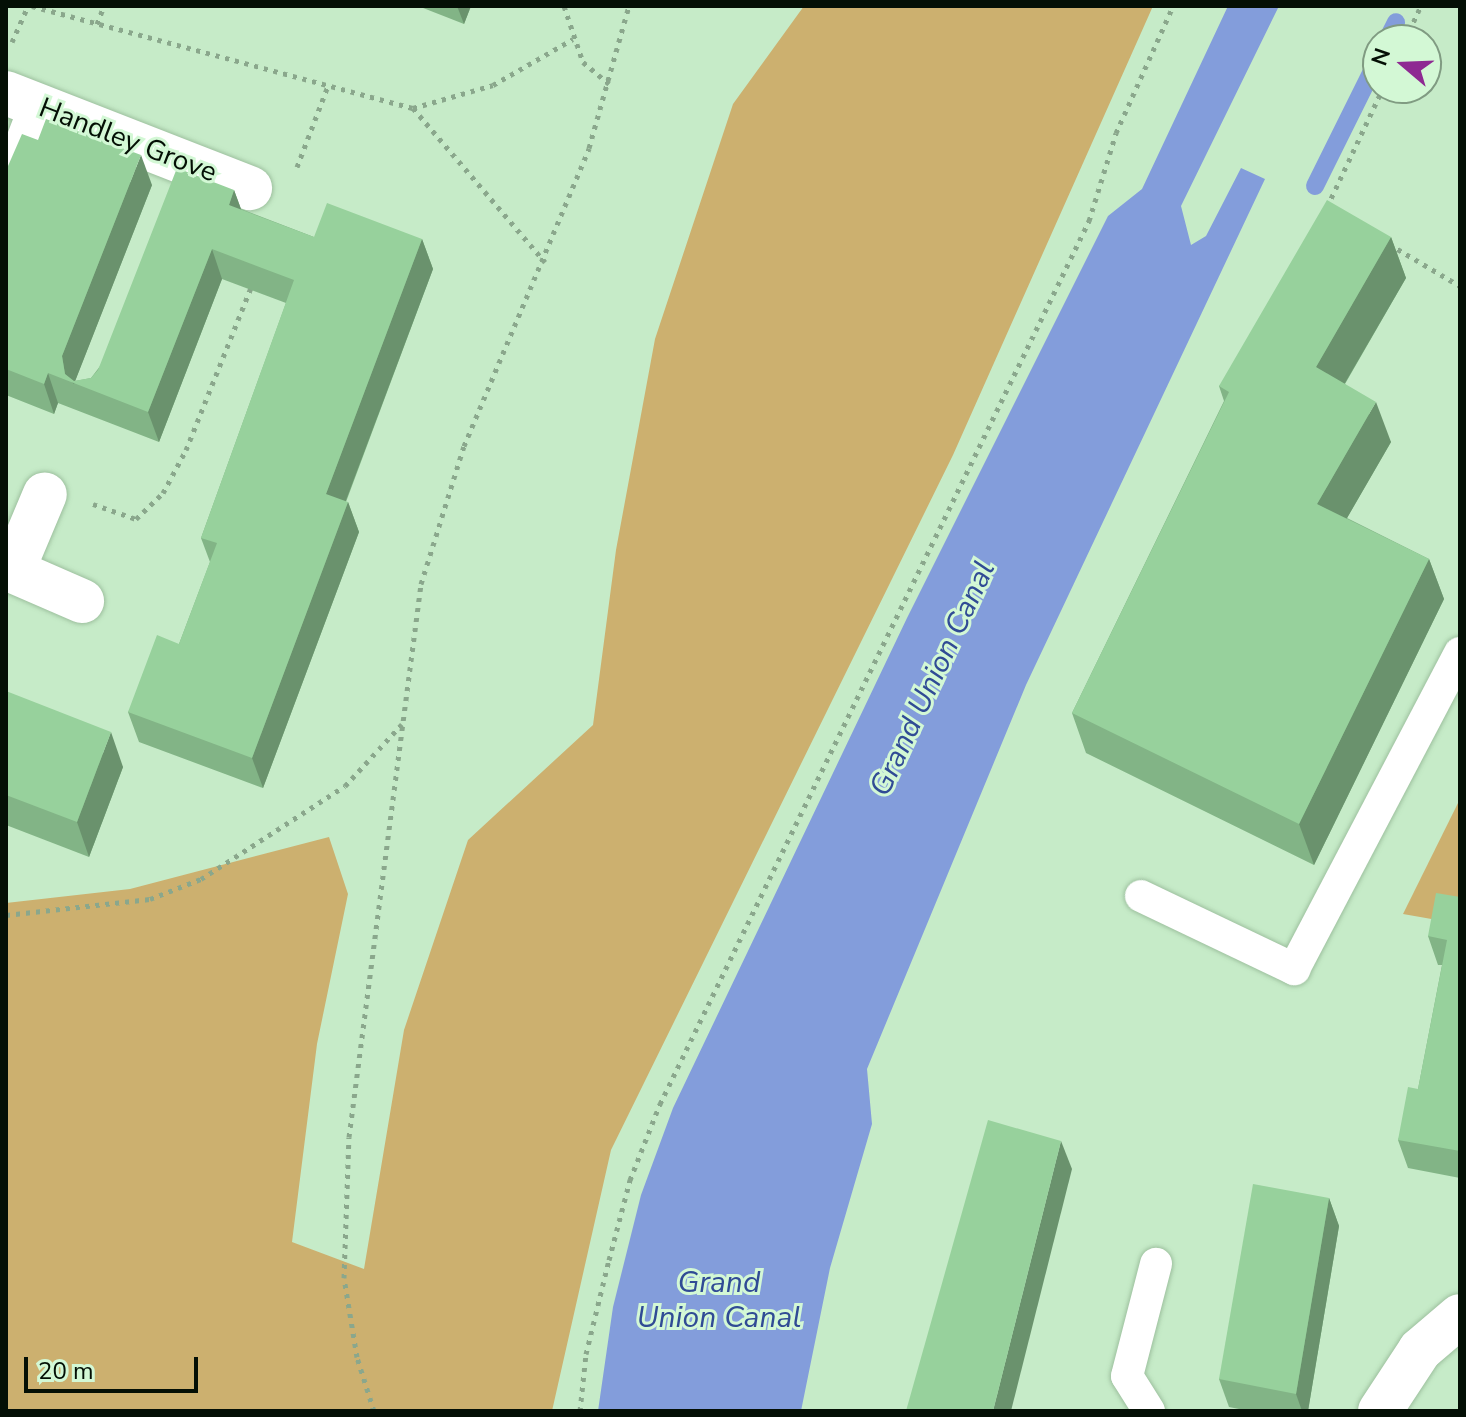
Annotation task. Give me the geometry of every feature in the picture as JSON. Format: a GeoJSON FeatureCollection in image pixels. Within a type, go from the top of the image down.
{"type":"FeatureCollection","features":[{"type":"Feature","properties":{"kind":"street","name":"Handley Grove"},"geometry":{"type":"LineString","coordinates":[[21,99],[176,176],[250,188]]}},
{"type":"Feature","properties":{"kind":"street"},"geometry":{"type":"LineString","coordinates":[[45,494],[9,569],[82,601]]}},
{"type":"Feature","properties":{"kind":"street"},"geometry":{"type":"LineString","coordinates":[[1380,1411],[1420,1350],[1460,1316]]}},
{"type":"Feature","properties":{"kind":"lane"},"geometry":{"type":"LineString","coordinates":[[6,182],[21,99]]}},
{"type":"Feature","properties":{"kind":"lane"},"geometry":{"type":"LineString","coordinates":[[1141,896],[1294,969],[1460,653]]}},
{"type":"Feature","properties":{"kind":"lane"},"geometry":{"type":"LineString","coordinates":[[1149,1411],[1127,1376],[1156,1264]]}},
{"type":"Feature","properties":{"kind":"path"},"geometry":{"type":"LineString","coordinates":[[6,57],[30,6],[413,108],[514,76],[573,39]]}},
{"type":"Feature","properties":{"kind":"path"},"geometry":{"type":"LineString","coordinates":[[97,24],[104,6]]}},
{"type":"Feature","properties":{"kind":"path"},"geometry":{"type":"LineString","coordinates":[[564,6],[583,62],[609,84]]}},
{"type":"Feature","properties":{"kind":"path"},"geometry":{"type":"LineString","coordinates":[[374,1411],[357,1357],[344,1278],[349,1137],[421,584],[441,511],[464,446],[545,262],[609,84],[629,6]]}},
{"type":"Feature","properties":{"kind":"path"},"geometry":{"type":"LineString","coordinates":[[580,1411],[586,1354],[612,1246],[630,1180],[660,1104],[1089,221],[1116,133],[1173,6]]}},
{"type":"Feature","properties":{"kind":"path"},"geometry":{"type":"LineString","coordinates":[[295,175],[328,86]]}},
{"type":"Feature","properties":{"kind":"path"},"geometry":{"type":"LineString","coordinates":[[1340,215],[1326,207],[1375,104]]}},
{"type":"Feature","properties":{"kind":"path"},"geometry":{"type":"LineString","coordinates":[[413,108],[545,262]]}},
{"type":"Feature","properties":{"kind":"path"},"geometry":{"type":"LineString","coordinates":[[1380,239],[1460,286]]}},
{"type":"Feature","properties":{"kind":"path"},"geometry":{"type":"LineString","coordinates":[[45,494],[136,519],[163,493],[181,462],[255,277]]}},
{"type":"Feature","properties":{"kind":"path"},"geometry":{"type":"LineString","coordinates":[[6,915],[138,901],[201,879],[345,786],[402,723]]}},
{"type":"Feature","properties":{"kind":"shaded area"},"geometry":{"type":"Polygon","coordinates":[[[804,6],[1153,6],[953,455],[611,1150],[552,1411],[6,1411],[6,903],[130,889],[329,837],[348,894],[317,1044],[292,1242],[364,1269],[404,1030],[468,840],[593,725],[616,550],[655,339],[733,104],[804,6]]]}},
{"type":"Feature","properties":{"kind":"shaded area"},"geometry":{"type":"Polygon","coordinates":[[[1460,799],[1460,924],[1403,914],[1460,799]]]}},
{"type":"Feature","properties":{"kind":"water","name":"Grand Union Canal"},"geometry":{"type":"Polygon","coordinates":[[[1228,6],[1279,6],[1181,206],[1191,245],[1206,236],[1241,168],[1265,179],[1026,685],[867,1069],[872,1124],[830,1268],[801,1411],[598,1411],[613,1307],[641,1195],[673,1108],[907,618],[1108,216],[1142,189],[1228,6]]]}},
{"type":"Feature","properties":{"kind":"building"},"geometry":{"type":"Polygon","coordinates":[[[46,119],[141,155],[62,356],[65,374],[74,381],[91,378],[98,370],[177,168],[234,190],[229,205],[314,237],[327,203],[422,239],[326,494],[348,502],[252,758],[128,712],[157,635],[179,644],[217,543],[201,538],[294,280],[212,249],[148,412],[48,373],[44,384],[6,369],[6,167],[22,134],[38,140],[46,119]]]}},
{"type":"Feature","properties":{"kind":"building"},"geometry":{"type":"Polygon","coordinates":[[[1327,200],[1391,237],[1316,367],[1376,402],[1317,504],[1429,559],[1299,824],[1072,713],[1229,392],[1219,386],[1327,200]]]}},
{"type":"Feature","properties":{"kind":"building"},"geometry":{"type":"Polygon","coordinates":[[[6,691],[111,732],[77,822],[6,795],[6,691]]]}},
{"type":"Feature","properties":{"kind":"building"},"geometry":{"type":"Polygon","coordinates":[[[1436,893],[1460,897],[1460,1151],[1398,1140],[1408,1087],[1418,1089],[1447,940],[1428,936],[1436,893]]]}},
{"type":"Feature","properties":{"kind":"building"},"geometry":{"type":"Polygon","coordinates":[[[988,1120],[1061,1141],[993,1411],[906,1411],[988,1120]]]}},
{"type":"Feature","properties":{"kind":"building"},"geometry":{"type":"Polygon","coordinates":[[[1253,1184],[1329,1198],[1296,1394],[1219,1379],[1253,1184]]]}},
{"type":"Feature","properties":{"kind":"waterway"},"geometry":{"type":"LineString","coordinates":[[1315,186],[1362,91]]}}]}
